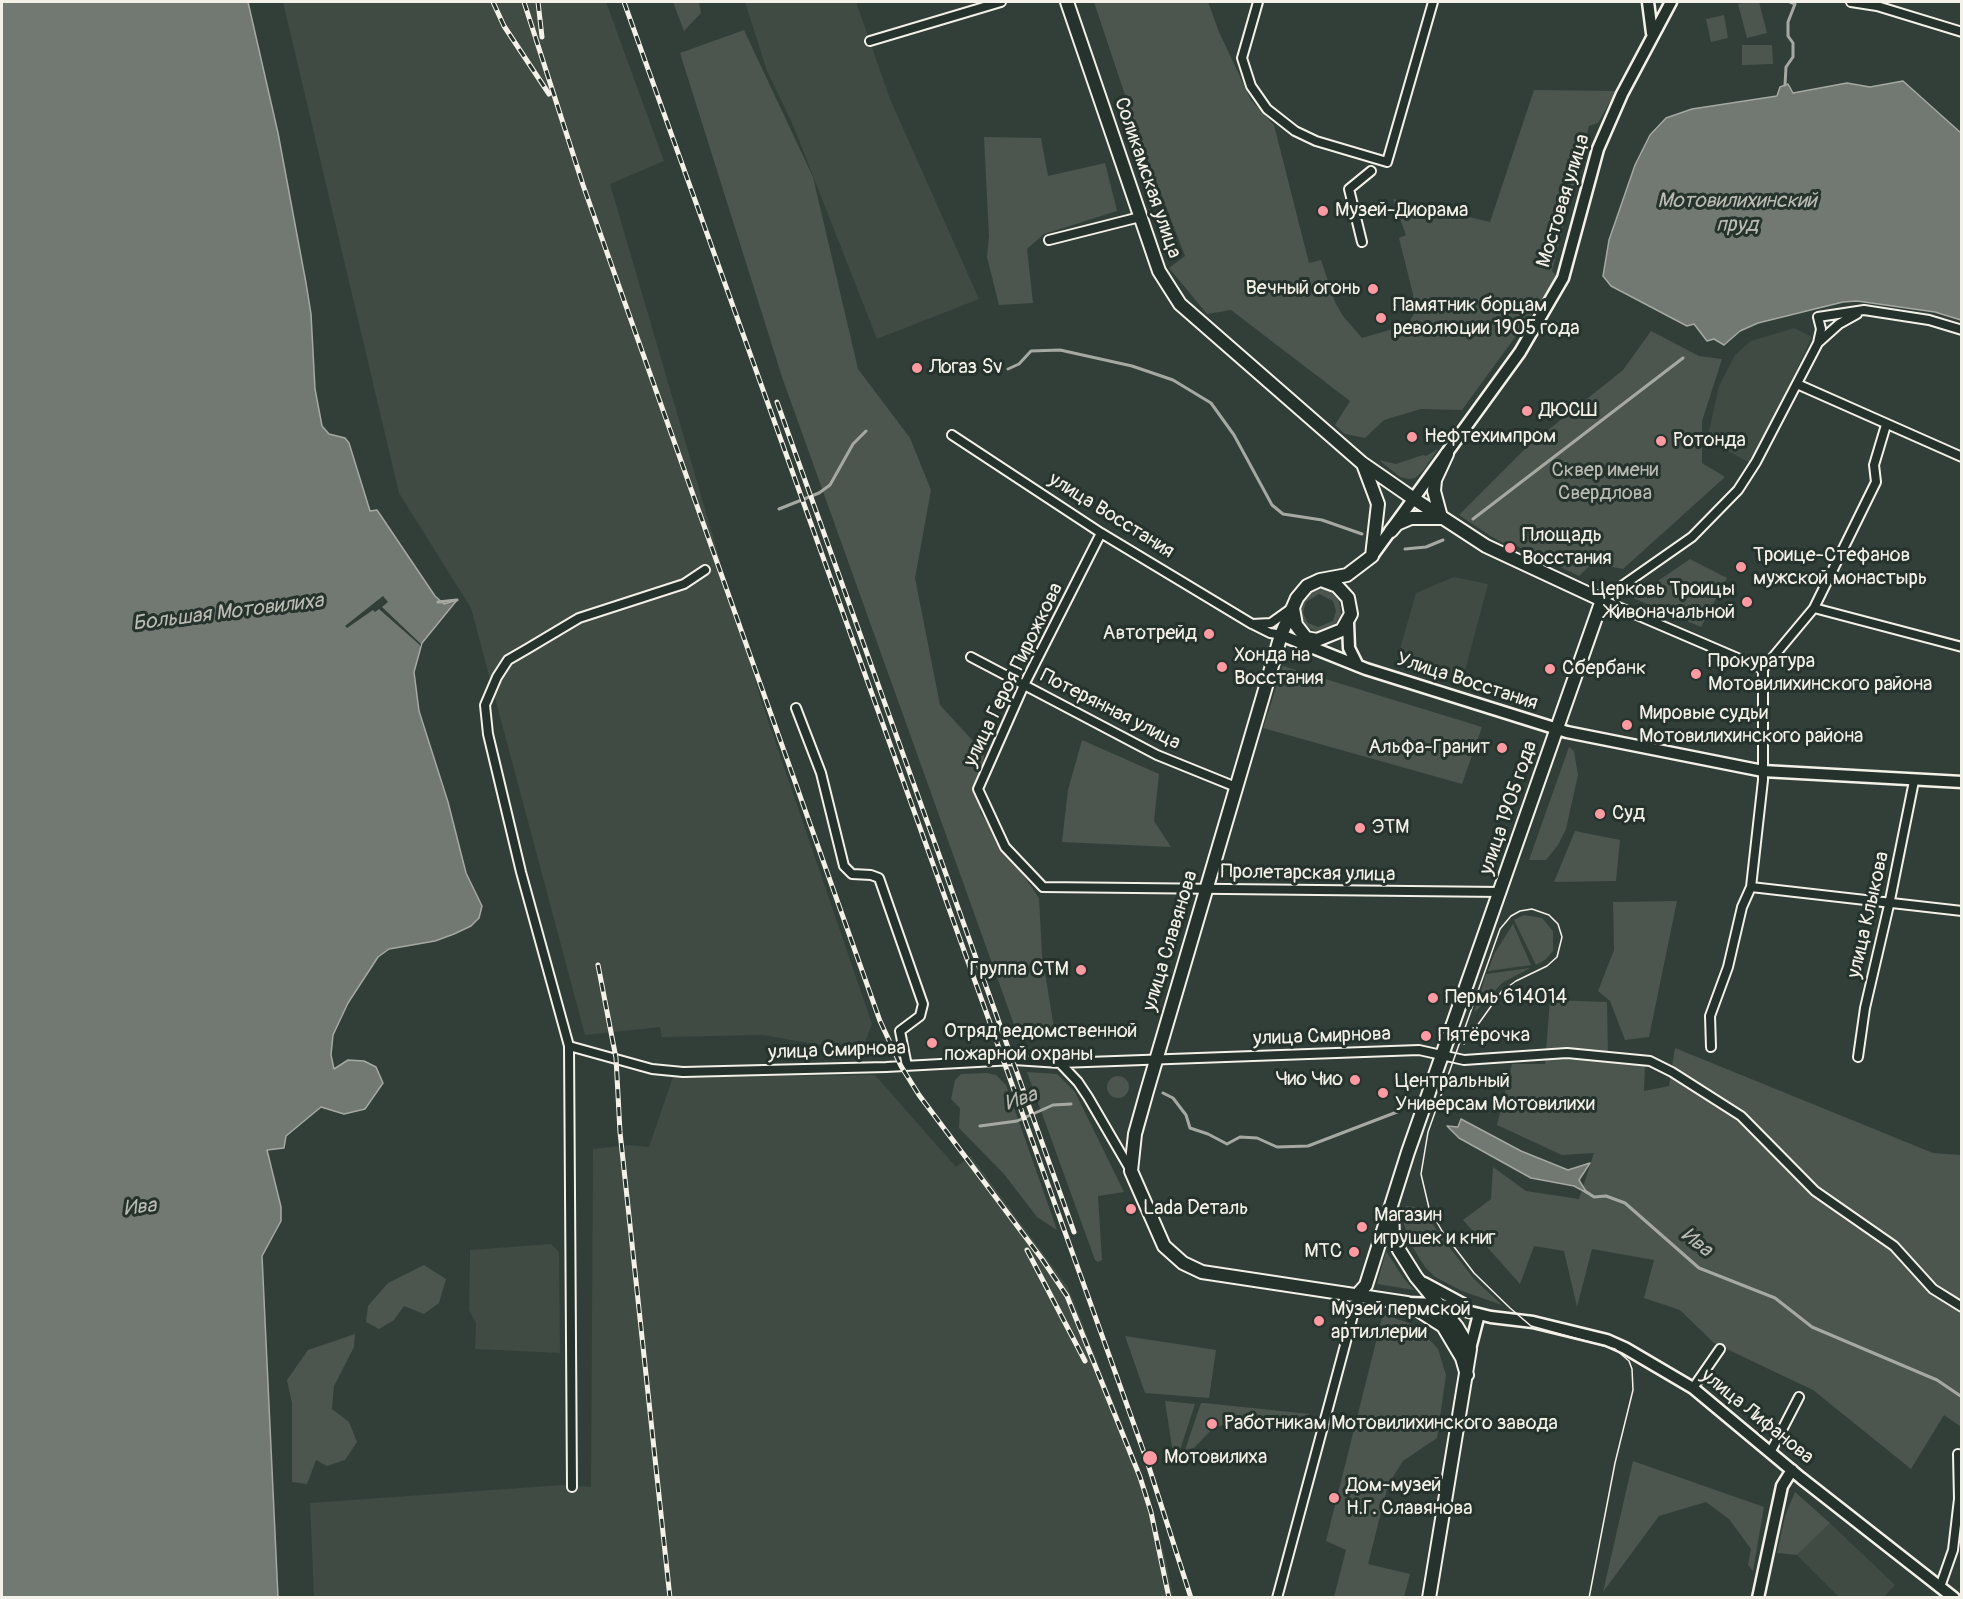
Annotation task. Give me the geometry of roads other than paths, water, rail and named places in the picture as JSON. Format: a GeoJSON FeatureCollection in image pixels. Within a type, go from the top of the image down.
{"type":"FeatureCollection","features":[{"type":"Feature","properties":{"kind":"main road","name":"Соликамская улица"},"geometry":{"type":"LineString","coordinates":[[1067,2],[1159,272],[1180,303],[1362,462],[1414,499],[1486,546],[1602,600]]}},
{"type":"Feature","properties":{"kind":"main road"},"geometry":{"type":"LineString","coordinates":[[1391,531],[1397,524],[1411,518],[1442,518],[1434,491],[1436,476],[1447,454]]}},
{"type":"Feature","properties":{"kind":"main road","name":"Соликамская улица"},"geometry":{"type":"LineString","coordinates":[[1362,462],[1378,504],[1372,556]]}},
{"type":"Feature","properties":{"kind":"main road","name":"Мостовая улица"},"geometry":{"type":"LineString","coordinates":[[1320,580],[1347,575],[1372,556]]}},
{"type":"Feature","properties":{"kind":"main road"},"geometry":{"type":"LineString","coordinates":[[1281,635],[1293,607],[1300,592],[1320,580],[1337,586],[1348,598],[1351,606],[1348,623],[1335,635],[1317,640],[1306,638],[1296,625],[1293,607]]}},
{"type":"Feature","properties":{"kind":"main road","name":"улица 1905 года"},"geometry":{"type":"LineString","coordinates":[[1359,1293],[1366,1285],[1394,1194],[1442,1054],[1602,600]]}},
{"type":"Feature","properties":{"kind":"main road","name":"улица Славянова"},"geometry":{"type":"LineString","coordinates":[[1131,1171],[1136,1134],[1156,1059],[1281,635]]}},
{"type":"Feature","properties":{"kind":"main road"},"geometry":{"type":"LineString","coordinates":[[1131,1171],[1164,1246],[1183,1263],[1202,1272],[1359,1293],[1407,1302],[1443,1326],[1462,1358],[1467,1375]]}},
{"type":"Feature","properties":{"kind":"main road","name":"улица 1905 года"},"geometry":{"type":"LineString","coordinates":[[1394,1194],[1393,1234],[1399,1250],[1416,1277],[1457,1327],[1470,1349]]}},
{"type":"Feature","properties":{"kind":"main road"},"geometry":{"type":"LineString","coordinates":[[1429,1598],[1470,1349]]}},
{"type":"Feature","properties":{"kind":"street"},"geometry":{"type":"LineString","coordinates":[[870,41],[1001,2]]}},
{"type":"Feature","properties":{"kind":"street"},"geometry":{"type":"LineString","coordinates":[[1258,2],[1242,58],[1251,86],[1267,109],[1295,131],[1316,141],[1387,162],[1433,2]]}},
{"type":"Feature","properties":{"kind":"street"},"geometry":{"type":"LineString","coordinates":[[1648,2],[1652,33]]}},
{"type":"Feature","properties":{"kind":"street","name":"Мостовая улица"},"geometry":{"type":"LineString","coordinates":[[1372,556],[1520,351],[1563,278],[1598,149],[1652,33],[1671,2]]}},
{"type":"Feature","properties":{"kind":"street"},"geometry":{"type":"LineString","coordinates":[[1851,2],[1877,6],[1962,32]]}},
{"type":"Feature","properties":{"kind":"street"},"geometry":{"type":"LineString","coordinates":[[1362,242],[1349,189],[1371,171]]}},
{"type":"Feature","properties":{"kind":"street"},"geometry":{"type":"LineString","coordinates":[[1049,240],[1129,222],[1140,217]]}},
{"type":"Feature","properties":{"kind":"street"},"geometry":{"type":"LineString","coordinates":[[1818,343],[1839,324],[1864,310]]}},
{"type":"Feature","properties":{"kind":"street"},"geometry":{"type":"LineString","coordinates":[[1602,600],[1692,537],[1738,490],[1756,462],[1818,343],[1821,329],[1818,317],[1864,310],[1929,320],[1962,330]]}},
{"type":"Feature","properties":{"kind":"street"},"geometry":{"type":"LineString","coordinates":[[1797,384],[1962,457]]}},
{"type":"Feature","properties":{"kind":"street"},"geometry":{"type":"LineString","coordinates":[[1711,1047],[1710,1016],[1728,967],[1742,907],[1750,887],[1763,771],[1763,669],[1814,608],[1876,482],[1874,465],[1886,424]]}},
{"type":"Feature","properties":{"kind":"street","name":"улица Восстания"},"geometry":{"type":"LineString","coordinates":[[952,435],[1101,533],[1252,624],[1281,635],[1292,634],[1306,638]]}},
{"type":"Feature","properties":{"kind":"street","name":"улица Героя Пирожкова"},"geometry":{"type":"LineString","coordinates":[[1044,887],[1005,847],[978,789],[1024,685],[1101,533]]}},
{"type":"Feature","properties":{"kind":"street"},"geometry":{"type":"LineString","coordinates":[[572,1487],[569,1046],[521,872],[488,734],[485,705],[497,677],[508,660],[579,618],[684,584],[705,570]]}},
{"type":"Feature","properties":{"kind":"street","name":"Соликамская улица"},"geometry":{"type":"LineString","coordinates":[[1602,600],[1763,669]]}},
{"type":"Feature","properties":{"kind":"street"},"geometry":{"type":"LineString","coordinates":[[1252,624],[1271,623],[1293,607]]}},
{"type":"Feature","properties":{"kind":"street"},"geometry":{"type":"LineString","coordinates":[[1814,608],[1962,647]]}},
{"type":"Feature","properties":{"kind":"street"},"geometry":{"type":"LineString","coordinates":[[1348,623],[1349,648],[1362,668]]}},
{"type":"Feature","properties":{"kind":"street"},"geometry":{"type":"LineString","coordinates":[[1281,635],[1362,668]]}},
{"type":"Feature","properties":{"kind":"street"},"geometry":{"type":"LineString","coordinates":[[1306,638],[1340,660]]}},
{"type":"Feature","properties":{"kind":"street","name":"Потерянная улица"},"geometry":{"type":"LineString","coordinates":[[971,657],[1157,755],[1236,787]]}},
{"type":"Feature","properties":{"kind":"street","name":"Улица Восстания"},"geometry":{"type":"LineString","coordinates":[[1362,668],[1557,730]]}},
{"type":"Feature","properties":{"kind":"street"},"geometry":{"type":"LineString","coordinates":[[796,708],[821,773],[844,866],[852,874],[879,878],[923,1004],[920,1016],[902,1027],[900,1031],[907,1066]]}},
{"type":"Feature","properties":{"kind":"street","name":"улица Восстания"},"geometry":{"type":"LineString","coordinates":[[1557,730],[1763,771],[1962,783]]}},
{"type":"Feature","properties":{"kind":"street","name":"улица Клыкова"},"geometry":{"type":"LineString","coordinates":[[1858,1057],[1865,1008],[1914,781]]}},
{"type":"Feature","properties":{"kind":"street","name":"Пролетарская улица"},"geometry":{"type":"LineString","coordinates":[[1044,887],[1501,892]]}},
{"type":"Feature","properties":{"kind":"street"},"geometry":{"type":"LineString","coordinates":[[1750,887],[1962,912]]}},
{"type":"Feature","properties":{"kind":"street","name":"улица Смирнова"},"geometry":{"type":"LineString","coordinates":[[569,1046],[665,1071],[907,1066],[1014,1060],[1060,1064],[1419,1050],[1464,1060],[1567,1053],[1650,1061],[1741,1116],[1815,1191],[1894,1246],[1933,1290],[1962,1307]]}},
{"type":"Feature","properties":{"kind":"street"},"geometry":{"type":"LineString","coordinates":[[1060,1064],[1083,1089],[1131,1171]]}},
{"type":"Feature","properties":{"kind":"street","name":"улица Лифанова"},"geometry":{"type":"LineString","coordinates":[[1416,1277],[1454,1301],[1509,1319]]}},
{"type":"Feature","properties":{"kind":"street","name":"улица 1905 года"},"geometry":{"type":"LineString","coordinates":[[1277,1598],[1302,1499],[1327,1419],[1359,1293]]}},
{"type":"Feature","properties":{"kind":"street","name":"улица Лифанова"},"geometry":{"type":"LineString","coordinates":[[1407,1302],[1438,1304],[1607,1340],[1625,1348],[1693,1388],[1791,1470],[1954,1598]]}},
{"type":"Feature","properties":{"kind":"street"},"geometry":{"type":"LineString","coordinates":[[1470,1349],[1479,1314]]}},
{"type":"Feature","properties":{"kind":"street"},"geometry":{"type":"LineString","coordinates":[[1693,1388],[1720,1349]]}},
{"type":"Feature","properties":{"kind":"street"},"geometry":{"type":"LineString","coordinates":[[1771,1451],[1799,1397]]}},
{"type":"Feature","properties":{"kind":"street"},"geometry":{"type":"LineString","coordinates":[[1940,1587],[1953,1550],[1959,1499],[1958,1454]]}},
{"type":"Feature","properties":{"kind":"street"},"geometry":{"type":"LineString","coordinates":[[1758,1598],[1782,1486],[1791,1470]]}},
{"type":"Feature","properties":{"kind":"water"},"geometry":{"type":"Polygon","coordinates":[[[2,2],[248,2],[278,133],[306,283],[311,314],[315,389],[322,426],[329,434],[345,438],[349,443],[370,511],[377,510],[435,596],[444,604],[457,600],[422,643],[414,672],[419,711],[448,802],[466,873],[482,906],[479,918],[471,926],[454,934],[435,941],[389,949],[378,957],[348,1003],[333,1035],[331,1055],[334,1069],[348,1060],[364,1061],[376,1067],[383,1083],[365,1109],[344,1114],[321,1107],[286,1136],[284,1148],[267,1150],[281,1207],[281,1221],[262,1256],[278,1597],[2,1598],[2,2]]]}},
{"type":"Feature","properties":{"kind":"water","name":"Мотовилихинский пруд"},"geometry":{"type":"Polygon","coordinates":[[[1903,81],[1961,133],[1961,320],[1935,312],[1857,301],[1843,302],[1758,323],[1740,331],[1724,345],[1714,339],[1707,341],[1694,324],[1687,326],[1611,286],[1603,276],[1609,240],[1635,165],[1650,135],[1666,118],[1692,109],[1777,96],[1780,87],[1788,84],[1793,93],[1847,83],[1870,87],[1903,81]]]}},
{"type":"Feature","properties":{"kind":"water"},"geometry":{"type":"Polygon","coordinates":[[[1461,1119],[1521,1151],[1568,1170],[1590,1163],[1579,1180],[1587,1193],[1574,1186],[1531,1178],[1459,1138],[1447,1126],[1458,1127],[1461,1119]]]}},
{"type":"Feature","properties":{"kind":"waterway"},"geometry":{"type":"LineString","coordinates":[[1785,85],[1786,67],[1793,57],[1793,43],[1788,36],[1788,22],[1795,4],[1790,2]]}},
{"type":"Feature","properties":{"kind":"waterway","name":"Большая Мотовилиха"},"geometry":{"type":"LineString","coordinates":[[1008,369],[1019,364],[1031,351],[1060,350],[1132,366],[1173,380],[1211,403],[1234,435],[1272,505],[1283,514],[1322,520],[1362,534]]}},
{"type":"Feature","properties":{"kind":"waterway","name":"Большая Мотовилиха"},"geometry":{"type":"LineString","coordinates":[[1473,519],[1683,358]]}},
{"type":"Feature","properties":{"kind":"waterway","name":"Большая Мотовилиха"},"geometry":{"type":"LineString","coordinates":[[779,509],[819,493],[830,485],[853,444],[866,431]]}},
{"type":"Feature","properties":{"kind":"waterway","name":"Большая Мотовилиха"},"geometry":{"type":"LineString","coordinates":[[1405,549],[1426,547],[1443,540]]}},
{"type":"Feature","properties":{"kind":"waterway","name":"Большая Мотовилиха"},"geometry":{"type":"LineString","coordinates":[[438,602],[457,600]]}},
{"type":"Feature","properties":{"kind":"waterway","name":"Ива"},"geometry":{"type":"LineString","coordinates":[[1163,1093],[1173,1098],[1186,1115],[1190,1128],[1227,1144],[1240,1137],[1257,1138],[1277,1147],[1308,1146],[1397,1112]]}},
{"type":"Feature","properties":{"kind":"waterway","name":"Ива"},"geometry":{"type":"LineString","coordinates":[[980,1126],[1017,1121],[1053,1105],[1071,1104]]}},
{"type":"Feature","properties":{"kind":"waterway","name":"Ива"},"geometry":{"type":"LineString","coordinates":[[1585,1191],[1594,1197],[1606,1196],[1625,1203],[1699,1268],[1775,1298],[1812,1327],[1937,1380],[1962,1397]]}},
{"type":"Feature","properties":{"kind":"tram line"},"geometry":{"type":"LineString","coordinates":[[1464,1044],[1502,991],[1516,981],[1547,966],[1557,957],[1562,937],[1558,924],[1549,915],[1532,909],[1520,911],[1511,916],[1500,929],[1428,1132],[1421,1174],[1429,1208],[1442,1231],[1474,1273],[1510,1308],[1531,1326],[1615,1349],[1629,1361],[1632,1369],[1633,1390],[1615,1463],[1589,1598]]}},
{"type":"Feature","properties":{"kind":"railway"},"geometry":{"type":"LineString","coordinates":[[493,2],[504,26],[549,94]]}},
{"type":"Feature","properties":{"kind":"railway"},"geometry":{"type":"LineString","coordinates":[[524,2],[583,185],[880,1021],[901,1066],[919,1095],[1042,1259],[1067,1296],[1140,1477],[1151,1512],[1169,1598]]}},
{"type":"Feature","properties":{"kind":"railway"},"geometry":{"type":"LineString","coordinates":[[538,2],[542,37]]}},
{"type":"Feature","properties":{"kind":"railway"},"geometry":{"type":"LineString","coordinates":[[624,2],[1147,1461],[1191,1598]]}},
{"type":"Feature","properties":{"kind":"railway"},"geometry":{"type":"LineString","coordinates":[[777,402],[1074,1232]]}},
{"type":"Feature","properties":{"kind":"railway"},"geometry":{"type":"LineString","coordinates":[[598,965],[616,1058],[620,1132],[670,1598]]}},
{"type":"Feature","properties":{"kind":"railway"},"geometry":{"type":"LineString","coordinates":[[1027,1250],[1085,1361]]}},
{"type":"Feature","properties":{"kind":"place","name":"Музей-Диорама"},"geometry":{"type":"Point","coordinates":[1323,211]}},
{"type":"Feature","properties":{"kind":"place","name":"Вечный огонь"},"geometry":{"type":"Point","coordinates":[1373,289]}},
{"type":"Feature","properties":{"kind":"place","name":"Памятник борцам революции 1905 года"},"geometry":{"type":"Point","coordinates":[1381,318]}},
{"type":"Feature","properties":{"kind":"place","name":"Логаз Sv"},"geometry":{"type":"Point","coordinates":[917,368]}},
{"type":"Feature","properties":{"kind":"place","name":"ДЮСШ"},"geometry":{"type":"Point","coordinates":[1527,411]}},
{"type":"Feature","properties":{"kind":"place","name":"Нефтехимпром"},"geometry":{"type":"Point","coordinates":[1412,437]}},
{"type":"Feature","properties":{"kind":"place","name":"Ротонда"},"geometry":{"type":"Point","coordinates":[1661,441]}},
{"type":"Feature","properties":{"kind":"place","name":"Площадь Восстания"},"geometry":{"type":"Point","coordinates":[1510,548]}},
{"type":"Feature","properties":{"kind":"place","name":"Троице-Стефанов мужской монастырь"},"geometry":{"type":"Point","coordinates":[1741,567]}},
{"type":"Feature","properties":{"kind":"place","name":"Церковь Троицы Живоначальной"},"geometry":{"type":"Point","coordinates":[1747,602]}},
{"type":"Feature","properties":{"kind":"place","name":"Автотрейд"},"geometry":{"type":"Point","coordinates":[1209,634]}},
{"type":"Feature","properties":{"kind":"place","name":"Хонда на Восстания"},"geometry":{"type":"Point","coordinates":[1222,667]}},
{"type":"Feature","properties":{"kind":"place","name":"Сбербанк"},"geometry":{"type":"Point","coordinates":[1550,669]}},
{"type":"Feature","properties":{"kind":"place","name":"Прокуратура Мотовилихинского района"},"geometry":{"type":"Point","coordinates":[1696,674]}},
{"type":"Feature","properties":{"kind":"place","name":"Мировые судьи Мотовилихинского района"},"geometry":{"type":"Point","coordinates":[1627,725]}},
{"type":"Feature","properties":{"kind":"place","name":"Альфа-Гранит"},"geometry":{"type":"Point","coordinates":[1502,748]}},
{"type":"Feature","properties":{"kind":"place","name":"Суд"},"geometry":{"type":"Point","coordinates":[1600,814]}},
{"type":"Feature","properties":{"kind":"place","name":"ЭТМ"},"geometry":{"type":"Point","coordinates":[1360,828]}},
{"type":"Feature","properties":{"kind":"place","name":"Группа СТМ"},"geometry":{"type":"Point","coordinates":[1081,970]}},
{"type":"Feature","properties":{"kind":"place","name":"Пермь 614014"},"geometry":{"type":"Point","coordinates":[1433,998]}},
{"type":"Feature","properties":{"kind":"place","name":"Пятёрочка"},"geometry":{"type":"Point","coordinates":[1426,1036]}},
{"type":"Feature","properties":{"kind":"place","name":"Отряд ведомственной пожарной охраны"},"geometry":{"type":"Point","coordinates":[932,1043]}},
{"type":"Feature","properties":{"kind":"place","name":"Чио Чио"},"geometry":{"type":"Point","coordinates":[1355,1080]}},
{"type":"Feature","properties":{"kind":"place","name":"Центральный Универсам Мотовилихи"},"geometry":{"type":"Point","coordinates":[1383,1093]}},
{"type":"Feature","properties":{"kind":"place","name":"Lada Dеталь"},"geometry":{"type":"Point","coordinates":[1131,1209]}},
{"type":"Feature","properties":{"kind":"place","name":"Магазин игрушек и книг"},"geometry":{"type":"Point","coordinates":[1362,1227]}},
{"type":"Feature","properties":{"kind":"place","name":"МТС"},"geometry":{"type":"Point","coordinates":[1354,1252]}},
{"type":"Feature","properties":{"kind":"place","name":"Музей пермской артиллерии"},"geometry":{"type":"Point","coordinates":[1319,1321]}},
{"type":"Feature","properties":{"kind":"place","name":"Работникам Мотовилихинского завода"},"geometry":{"type":"Point","coordinates":[1212,1424]}},
{"type":"Feature","properties":{"kind":"place","name":"Мотовилиха"},"geometry":{"type":"Point","coordinates":[1150,1458]}},
{"type":"Feature","properties":{"kind":"place","name":"Дом-музей Н.Г. Славянова"},"geometry":{"type":"Point","coordinates":[1334,1498]}},
{"type":"Feature","properties":{"kind":"park label","name":"Сквер имени Свердлова"},"geometry":{"type":"Point","coordinates":[1605,482]}}]}
